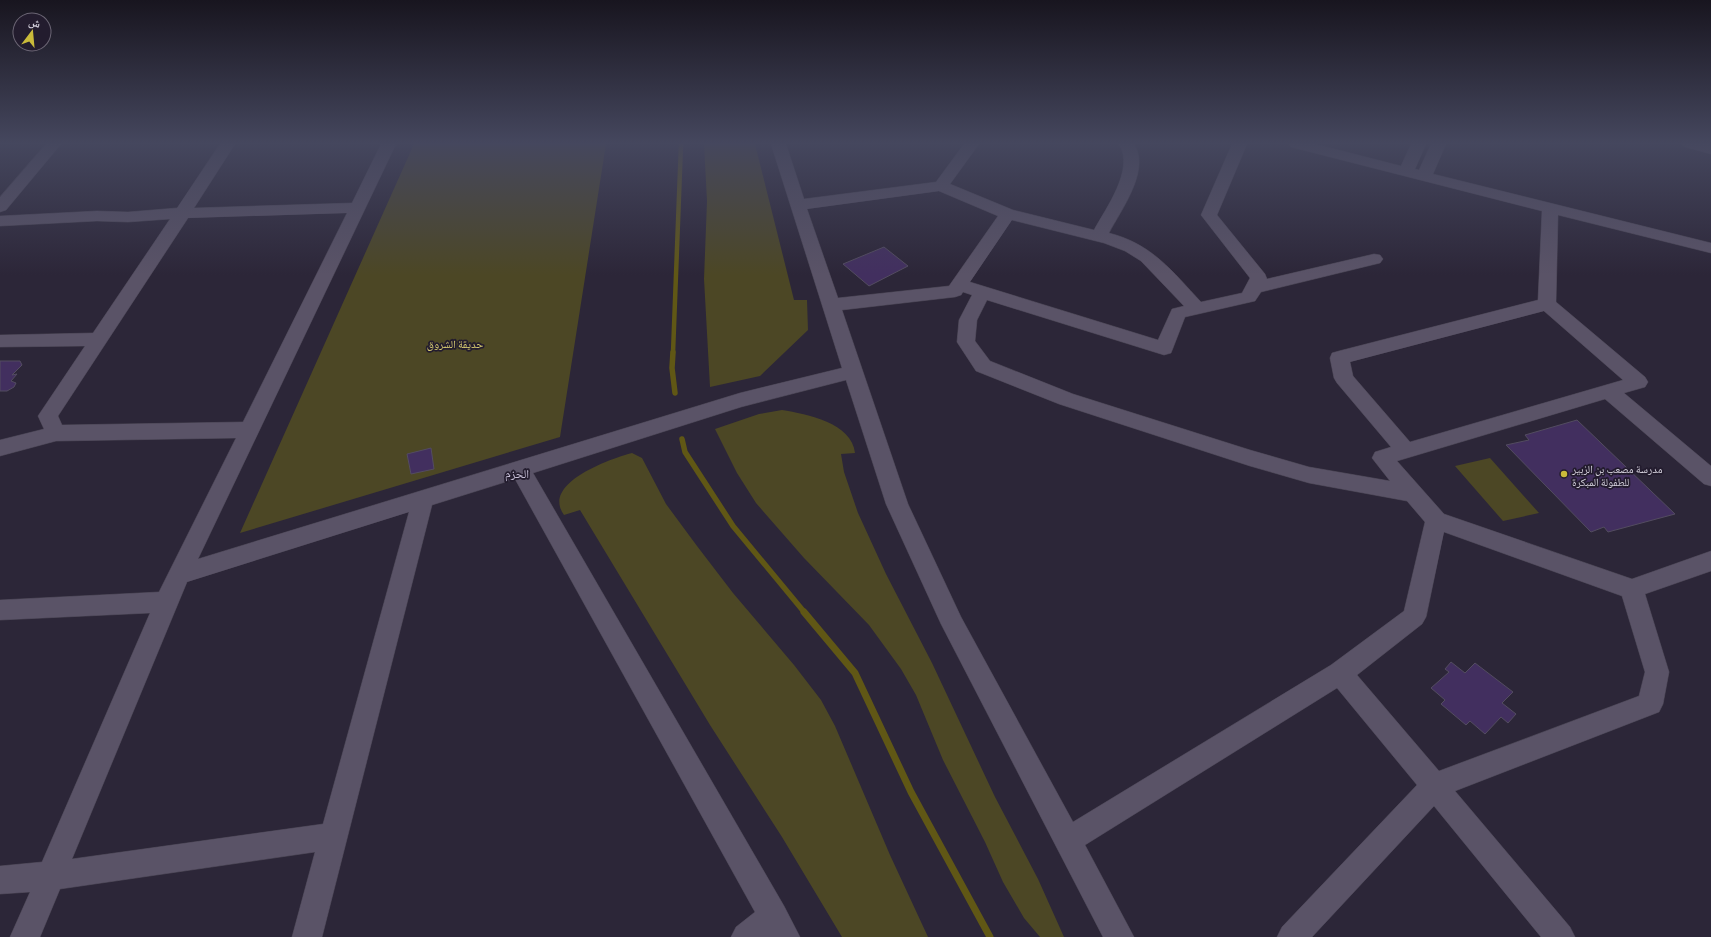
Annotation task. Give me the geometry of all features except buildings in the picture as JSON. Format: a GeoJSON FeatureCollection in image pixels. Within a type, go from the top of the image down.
{"type":"FeatureCollection","features":[{"type":"Feature","properties":{"kind":"street"},"geometry":{"type":"LineString","coordinates":[[0,210],[18,188]]}},
{"type":"Feature","properties":{"kind":"street"},"geometry":{"type":"LineString","coordinates":[[56,432],[48,416],[199,188]]}},
{"type":"Feature","properties":{"kind":"street"},"geometry":{"type":"LineString","coordinates":[[24,937],[166,602],[368,188]]}},
{"type":"Feature","properties":{"kind":"street"},"geometry":{"type":"LineString","coordinates":[[792,188],[900,511],[953,624],[1120,937]]}},
{"type":"Feature","properties":{"kind":"street"},"geometry":{"type":"LineString","coordinates":[[798,205],[928,188]]}},
{"type":"Feature","properties":{"kind":"street"},"geometry":{"type":"LineString","coordinates":[[945,188],[1008,214],[1099,236],[1131,247],[1147,257],[1197,309]]}},
{"type":"Feature","properties":{"kind":"street"},"geometry":{"type":"LineString","coordinates":[[1099,236],[1123,188]]}},
{"type":"Feature","properties":{"kind":"street"},"geometry":{"type":"LineString","coordinates":[[959,285],[1164,348],[1178,313],[1249,297],[1259,278],[1210,215],[1222,188]]}},
{"type":"Feature","properties":{"kind":"street"},"geometry":{"type":"LineString","coordinates":[[1470,188],[1711,248]]}},
{"type":"Feature","properties":{"kind":"street"},"geometry":{"type":"LineString","coordinates":[[0,210],[128,217],[182,213],[358,208]]}},
{"type":"Feature","properties":{"kind":"street"},"geometry":{"type":"LineString","coordinates":[[1547,304],[1550,208]]}},
{"type":"Feature","properties":{"kind":"street"},"geometry":{"type":"LineString","coordinates":[[831,305],[955,291],[1008,214]]}},
{"type":"Feature","properties":{"kind":"street"},"geometry":{"type":"LineString","coordinates":[[1253,288],[1374,259]]}},
{"type":"Feature","properties":{"kind":"street"},"geometry":{"type":"LineString","coordinates":[[982,292],[968,320],[966,342],[983,366],[1066,399],[1250,458],[1309,475],[1413,494]]}},
{"type":"Feature","properties":{"kind":"street"},"geometry":{"type":"LineString","coordinates":[[1547,304],[1638,382],[1382,458],[1436,520],[1632,589],[1711,562]]}},
{"type":"Feature","properties":{"kind":"street"},"geometry":{"type":"LineString","coordinates":[[1406,451],[1344,378],[1340,358],[1547,304]]}},
{"type":"Feature","properties":{"kind":"street"},"geometry":{"type":"LineString","coordinates":[[0,341],[99,339]]}},
{"type":"Feature","properties":{"kind":"street"},"geometry":{"type":"LineString","coordinates":[[179,576],[740,400],[853,372]]}},
{"type":"Feature","properties":{"kind":"street"},"geometry":{"type":"LineString","coordinates":[[1609,391],[1711,478]]}},
{"type":"Feature","properties":{"kind":"street"},"geometry":{"type":"LineString","coordinates":[[0,448],[56,432],[250,430]]}},
{"type":"Feature","properties":{"kind":"street"},"geometry":{"type":"LineString","coordinates":[[520,468],[779,927],[746,937]]}},
{"type":"Feature","properties":{"kind":"street"},"geometry":{"type":"LineString","coordinates":[[307,937],[423,499]]}},
{"type":"Feature","properties":{"kind":"street"},"geometry":{"type":"LineString","coordinates":[[1068,840],[1340,673],[1414,617],[1436,520]]}},
{"type":"Feature","properties":{"kind":"street"},"geometry":{"type":"LineString","coordinates":[[1292,937],[1434,786],[1650,704],[1657,672],[1632,589]]}},
{"type":"Feature","properties":{"kind":"street"},"geometry":{"type":"LineString","coordinates":[[0,610],[166,602]]}},
{"type":"Feature","properties":{"kind":"street"},"geometry":{"type":"LineString","coordinates":[[1340,673],[1560,937]]}},
{"type":"Feature","properties":{"kind":"street"},"geometry":{"type":"LineString","coordinates":[[0,880],[50,876],[334,836]]}},
{"type":"Feature","properties":{"kind":"green space","name":"حديقة الشروق"},"geometry":{"type":"Polygon","coordinates":[[[394,188],[599,188],[560,437],[240,533],[394,188]]]}},
{"type":"Feature","properties":{"kind":"green space"},"geometry":{"type":"Polygon","coordinates":[[[706,188],[766,188],[794,300],[807,300],[808,330],[760,376],[710,387],[704,279],[706,188]]]}},
{"type":"Feature","properties":{"kind":"green space"},"geometry":{"type":"Polygon","coordinates":[[[782,410],[804,414],[827,422],[846,434],[852,443],[855,453],[841,454],[844,472],[858,513],[886,574],[932,663],[995,797],[1038,879],[1064,937],[1040,937],[1024,918],[1003,882],[985,842],[943,760],[916,695],[901,669],[869,625],[804,558],[756,503],[737,473],[715,429],[759,414],[782,410]]]}},
{"type":"Feature","properties":{"kind":"green space"},"geometry":{"type":"Polygon","coordinates":[[[632,453],[642,458],[666,504],[697,546],[733,593],[794,665],[821,700],[835,726],[890,855],[928,937],[842,937],[782,837],[710,725],[580,510],[564,515],[559,503],[562,493],[570,483],[581,474],[595,467],[632,453]]]}},
{"type":"Feature","properties":{"kind":"green space"},"geometry":{"type":"Polygon","coordinates":[[[1490,458],[1539,513],[1503,521],[1455,466],[1490,458]]]}},
{"type":"Feature","properties":{"kind":"waterway"},"geometry":{"type":"LineString","coordinates":[[673,353],[679,188]]}},
{"type":"Feature","properties":{"kind":"waterway"},"geometry":{"type":"LineString","coordinates":[[673,352],[672,368],[675,393]]}},
{"type":"Feature","properties":{"kind":"waterway"},"geometry":{"type":"LineString","coordinates":[[682,439],[685,452],[733,526],[805,613]]}},
{"type":"Feature","properties":{"kind":"waterway"},"geometry":{"type":"LineString","coordinates":[[804,612],[855,673],[911,792],[990,937]]}},
{"type":"Feature","properties":{"kind":"place","name":"مدرسة مصعب بن الزبير للطفولة المبكرة"},"geometry":{"type":"Point","coordinates":[1564,474]}},
{"type":"Feature","properties":{"kind":"district","name":"الحزم"},"geometry":{"type":"Point","coordinates":[517,473]}}]}
